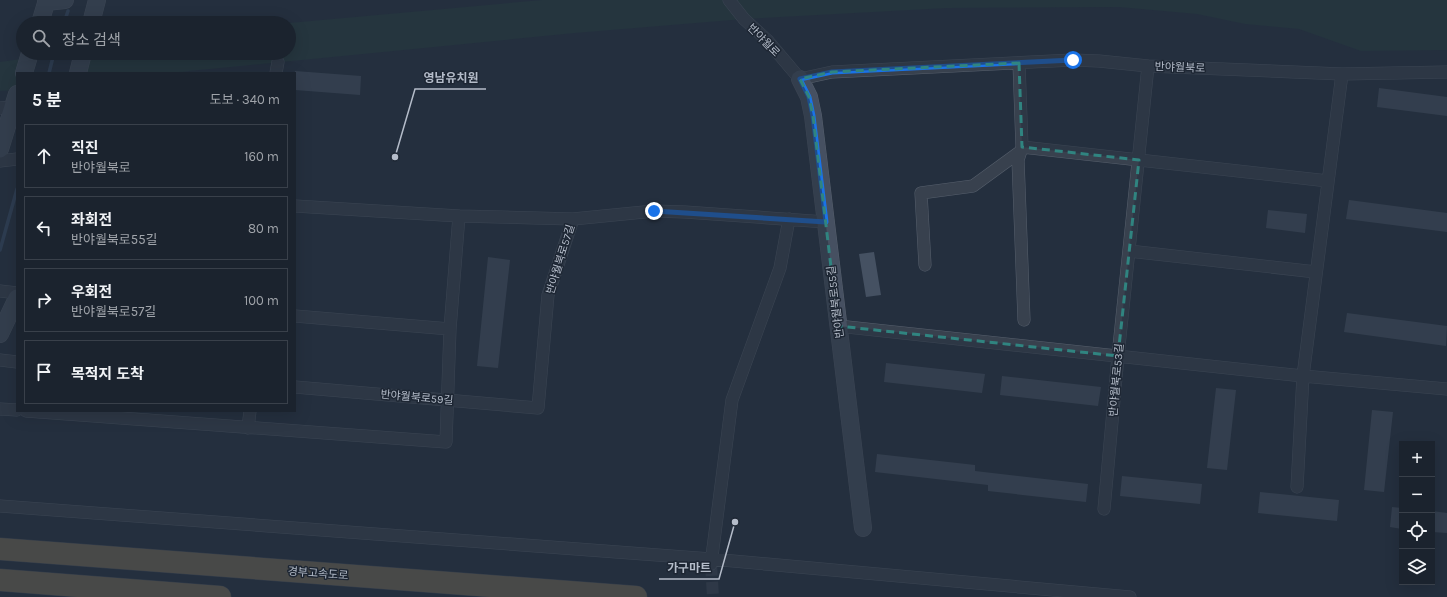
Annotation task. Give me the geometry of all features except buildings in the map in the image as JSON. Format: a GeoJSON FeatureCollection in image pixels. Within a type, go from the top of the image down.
{"type":"FeatureCollection","features":[{"type":"Feature","properties":{"kind":"highway","name":"경부고속도로"},"geometry":{"type":"LineString","coordinates":[[0,549],[636,597]]}},
{"type":"Feature","properties":{"kind":"highway"},"geometry":{"type":"LineString","coordinates":[[0,580],[220,597]]}},
{"type":"Feature","properties":{"kind":"street"},"geometry":{"type":"LineString","coordinates":[[42,16],[47,1],[65,0]]}},
{"type":"Feature","properties":{"kind":"street"},"geometry":{"type":"LineString","coordinates":[[93,16],[97,0]]}},
{"type":"Feature","properties":{"kind":"street","name":"반야월로"},"geometry":{"type":"LineString","coordinates":[[729,0],[744,19],[766,40],[800,79]]}},
{"type":"Feature","properties":{"kind":"street"},"geometry":{"type":"LineString","coordinates":[[24,72],[28,60]]}},
{"type":"Feature","properties":{"kind":"street"},"geometry":{"type":"LineString","coordinates":[[78,72],[81,60]]}},
{"type":"Feature","properties":{"kind":"street","name":"반야월북로"},"geometry":{"type":"LineString","coordinates":[[800,79],[832,72],[1073,60],[1148,66],[1342,74],[1447,72]]}},
{"type":"Feature","properties":{"kind":"street"},"geometry":{"type":"LineString","coordinates":[[1019,63],[1022,149],[1018,160],[1024,320]]}},
{"type":"Feature","properties":{"kind":"street","name":"반야월북로53길"},"geometry":{"type":"LineString","coordinates":[[1104,509],[1148,66]]}},
{"type":"Feature","properties":{"kind":"street"},"geometry":{"type":"LineString","coordinates":[[1297,487],[1303,376],[1342,74]]}},
{"type":"Feature","properties":{"kind":"street","name":"반야월북로55길"},"geometry":{"type":"LineString","coordinates":[[800,79],[809,97],[813,116],[862,528]]}},
{"type":"Feature","properties":{"kind":"street"},"geometry":{"type":"LineString","coordinates":[[0,149],[10,103]]}},
{"type":"Feature","properties":{"kind":"street"},"geometry":{"type":"LineString","coordinates":[[926,265],[921,193],[973,186],[1022,149],[1328,181]]}},
{"type":"Feature","properties":{"kind":"street"},"geometry":{"type":"LineString","coordinates":[[0,161],[16,159]]}},
{"type":"Feature","properties":{"kind":"street"},"geometry":{"type":"LineString","coordinates":[[296,206],[459,216],[573,219]]}},
{"type":"Feature","properties":{"kind":"street","name":"반야월북로57길"},"geometry":{"type":"LineString","coordinates":[[538,408],[548,295],[573,219],[654,211],[826,222]]}},
{"type":"Feature","properties":{"kind":"street"},"geometry":{"type":"LineString","coordinates":[[39,412],[446,442],[450,329],[459,216]]}},
{"type":"Feature","properties":{"kind":"street"},"geometry":{"type":"LineString","coordinates":[[711,562],[732,400],[780,268],[789,219]]}},
{"type":"Feature","properties":{"kind":"street"},"geometry":{"type":"LineString","coordinates":[[1129,251],[1316,272]]}},
{"type":"Feature","properties":{"kind":"street"},"geometry":{"type":"LineString","coordinates":[[0,292],[16,293]]}},
{"type":"Feature","properties":{"kind":"street"},"geometry":{"type":"LineString","coordinates":[[0,334],[16,300]]}},
{"type":"Feature","properties":{"kind":"street"},"geometry":{"type":"LineString","coordinates":[[296,316],[450,329]]}},
{"type":"Feature","properties":{"kind":"street"},"geometry":{"type":"LineString","coordinates":[[838,326],[1303,376],[1447,389]]}},
{"type":"Feature","properties":{"kind":"street"},"geometry":{"type":"LineString","coordinates":[[0,360],[16,362]]}},
{"type":"Feature","properties":{"kind":"street","name":"반야월북로59길"},"geometry":{"type":"LineString","coordinates":[[296,386],[538,408]]}},
{"type":"Feature","properties":{"kind":"street"},"geometry":{"type":"LineString","coordinates":[[0,409],[16,410]]}},
{"type":"Feature","properties":{"kind":"street"},"geometry":{"type":"LineString","coordinates":[[248,428],[250,412]]}},
{"type":"Feature","properties":{"kind":"street"},"geometry":{"type":"LineString","coordinates":[[0,506],[711,562],[1130,597]]}},
{"type":"Feature","properties":{"kind":"highlighted area"},"geometry":{"type":"Polygon","coordinates":[[[1019,63],[1022,147],[1139,160],[1118,356],[838,326],[813,116],[809,97],[800,79],[832,72],[1019,63]]]}},
{"type":"Feature","properties":{"kind":"green space"},"geometry":{"type":"Polygon","coordinates":[[[542,0],[1447,0],[1447,50],[1361,51],[1299,29],[1245,24],[1197,14],[1119,7],[947,8],[744,19],[575,33],[179,72],[78,72],[81,60],[296,60],[296,22],[542,0]]]}},
{"type":"Feature","properties":{"kind":"green space"},"geometry":{"type":"Polygon","coordinates":[[[27,60],[18,72],[16,72],[16,90],[0,91],[0,62],[27,60]]]}},
{"type":"Feature","properties":{"kind":"waterway"},"geometry":{"type":"LineString","coordinates":[[66,16],[68,11]]}},
{"type":"Feature","properties":{"kind":"waterway"},"geometry":{"type":"LineString","coordinates":[[49,72],[52,60]]}},
{"type":"Feature","properties":{"kind":"waterway"},"geometry":{"type":"LineString","coordinates":[[0,250],[16,193]]}},
{"type":"Feature","properties":{"kind":"tunnel"},"geometry":{"type":"LineString","coordinates":[[711,564],[713,597]]}},
{"type":"Feature","properties":{"kind":"place","name":"영남유치원"},"geometry":{"type":"Point","coordinates":[395,157]}},
{"type":"Feature","properties":{"kind":"place","name":"가구마트"},"geometry":{"type":"Point","coordinates":[735,522]}},
{"type":"Feature","properties":{"kind":"route"},"geometry":{"type":"LineString","coordinates":[[654,211],[826,222],[813,116],[809,97],[800,79],[832,72],[1073,60]]}}]}
